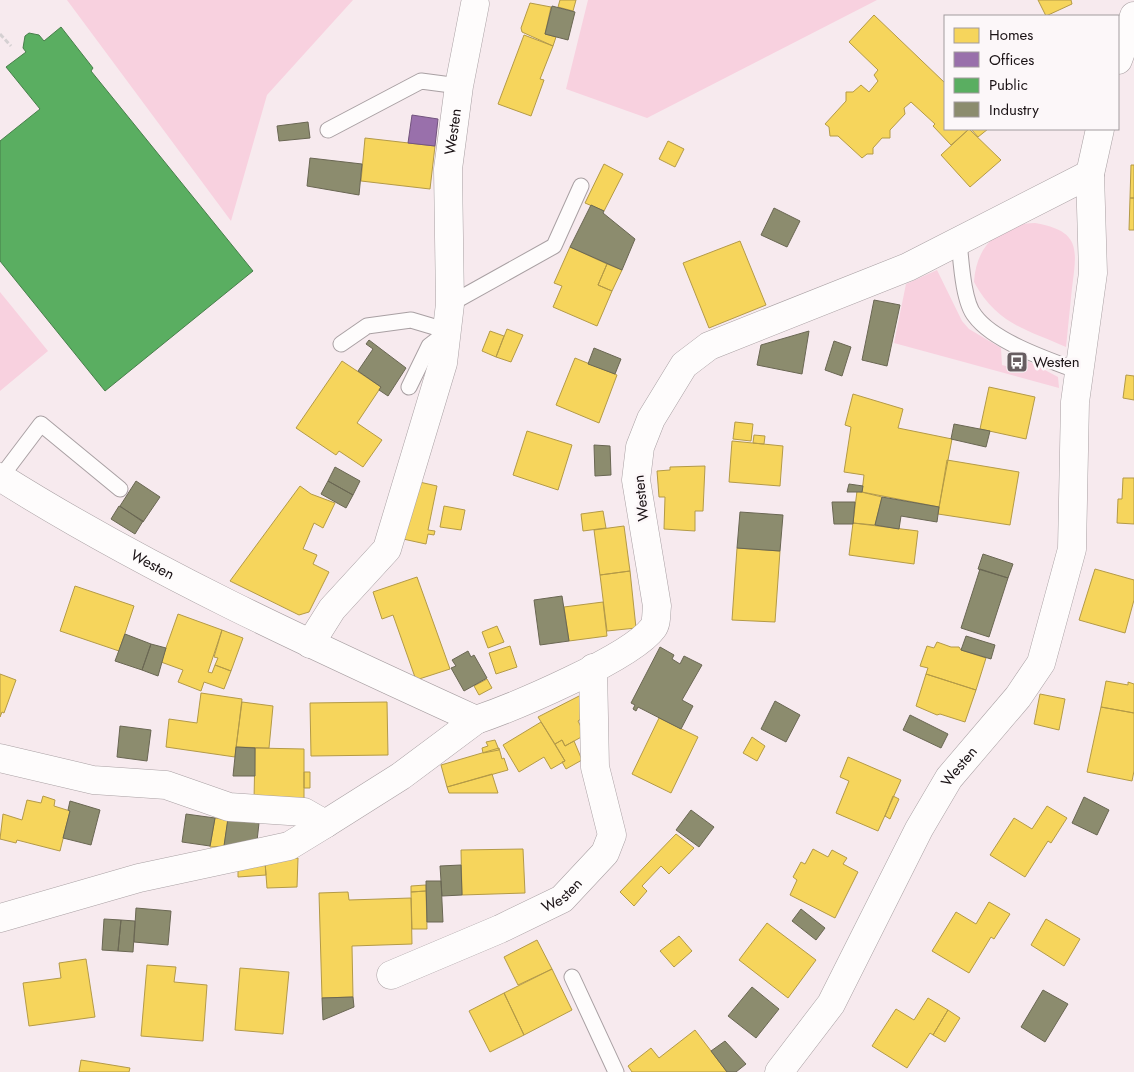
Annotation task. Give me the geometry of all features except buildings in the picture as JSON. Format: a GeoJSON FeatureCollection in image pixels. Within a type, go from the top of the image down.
{"type":"FeatureCollection","features":[{"type":"Feature","properties":{"kind":"street","name":"Westen"},"geometry":{"type":"LineString","coordinates":[[310,644],[332,608],[387,549],[443,363],[449,317],[448,169],[459,86],[475,4]]}},
{"type":"Feature","properties":{"kind":"street"},"geometry":{"type":"LineString","coordinates":[[1119,57],[1134,16]]}},
{"type":"Feature","properties":{"kind":"street","name":"Westen"},"geometry":{"type":"LineString","coordinates":[[780,1072],[831,1004],[919,829],[949,778],[1018,697],[1041,663],[1072,549],[1075,402],[1093,273],[1090,174],[1100,130]]}},
{"type":"Feature","properties":{"kind":"street","name":"Westen"},"geometry":{"type":"LineString","coordinates":[[0,918],[139,878],[289,846],[401,776],[476,720],[510,709],[593,668],[644,639],[655,626],[656,606],[636,480],[640,447],[652,418],[684,365],[709,346],[908,267],[1090,174]]}},
{"type":"Feature","properties":{"kind":"street","name":"Westen"},"geometry":{"type":"LineString","coordinates":[[0,477],[46,505],[172,575],[310,644],[476,720]]}},
{"type":"Feature","properties":{"kind":"street","name":"Westen"},"geometry":{"type":"LineString","coordinates":[[391,975],[500,929],[562,899],[605,853],[612,835],[595,767],[593,668]]}},
{"type":"Feature","properties":{"kind":"street"},"geometry":{"type":"LineString","coordinates":[[0,758],[93,780],[166,785],[229,807],[304,812],[325,824]]}},
{"type":"Feature","properties":{"kind":"lane"},"geometry":{"type":"LineString","coordinates":[[328,130],[421,81],[459,86]]}},
{"type":"Feature","properties":{"kind":"lane"},"geometry":{"type":"LineString","coordinates":[[409,387],[429,346],[449,317],[554,246],[581,186]]}},
{"type":"Feature","properties":{"kind":"lane"},"geometry":{"type":"LineString","coordinates":[[959,241],[964,286],[974,316],[1001,337],[1043,358],[1080,372]]}},
{"type":"Feature","properties":{"kind":"lane"},"geometry":{"type":"LineString","coordinates":[[341,344],[367,326],[449,317]]}},
{"type":"Feature","properties":{"kind":"lane"},"geometry":{"type":"LineString","coordinates":[[0,477],[41,424],[120,489]]}},
{"type":"Feature","properties":{"kind":"lane"},"geometry":{"type":"LineString","coordinates":[[572,977],[616,1072]]}},
{"type":"Feature","properties":{"kind":"path"},"geometry":{"type":"LineString","coordinates":[[0,34],[11,46]]}},
{"type":"Feature","properties":{"kind":"shaded area"},"geometry":{"type":"Polygon","coordinates":[[[67,0],[353,0],[267,95],[231,221],[67,0]]]}},
{"type":"Feature","properties":{"kind":"shaded area"},"geometry":{"type":"Polygon","coordinates":[[[588,0],[877,0],[647,118],[566,89],[588,0]]]}},
{"type":"Feature","properties":{"kind":"shaded area"},"geometry":{"type":"Polygon","coordinates":[[[1035,223],[1050,226],[1061,231],[1073,244],[1075,252],[1066,347],[1025,330],[1002,316],[992,307],[974,282],[979,258],[992,239],[1011,228],[1022,224],[1035,223]]]}},
{"type":"Feature","properties":{"kind":"shaded area"},"geometry":{"type":"Polygon","coordinates":[[[937,270],[962,321],[969,329],[1001,348],[1002,365],[1025,371],[1026,360],[1058,377],[1059,388],[894,343],[906,284],[937,270]]]}},
{"type":"Feature","properties":{"kind":"shaded area"},"geometry":{"type":"Polygon","coordinates":[[[0,292],[48,351],[0,391],[0,292]]]}},
{"type":"Feature","properties":{"kind":"place","name":"Westen"},"geometry":{"type":"Point","coordinates":[1017,362]}}]}
